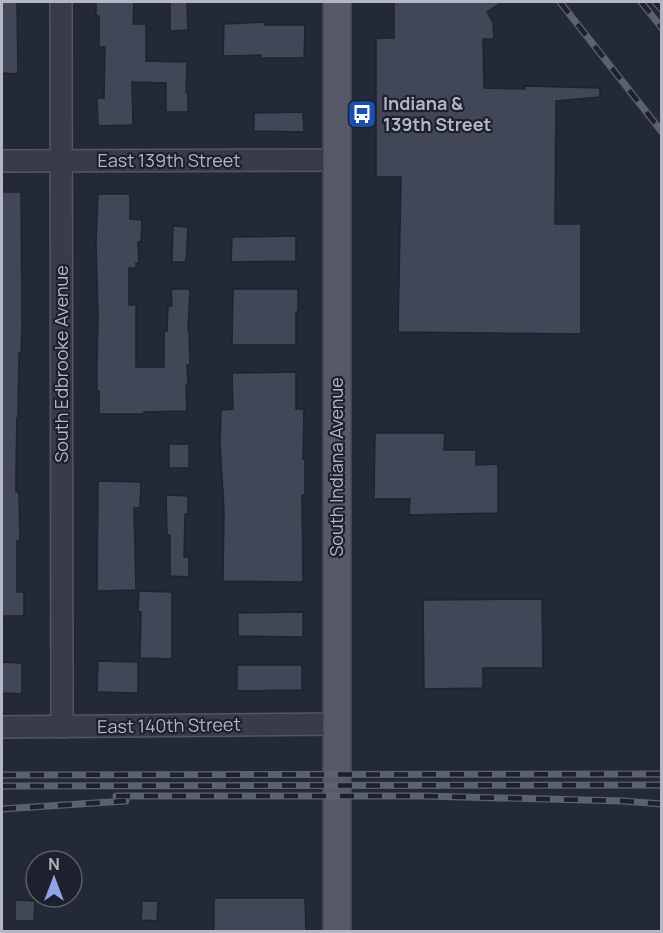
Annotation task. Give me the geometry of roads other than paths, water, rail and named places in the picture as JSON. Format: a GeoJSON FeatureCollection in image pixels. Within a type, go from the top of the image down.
{"type":"FeatureCollection","features":[{"type":"Feature","properties":{"kind":"main road","name":"South Indiana Avenue"},"geometry":{"type":"LineString","coordinates":[[337,2],[337,932]]}},
{"type":"Feature","properties":{"kind":"street","name":"South Edbrooke Avenue"},"geometry":{"type":"LineString","coordinates":[[61,2],[62,726]]}},
{"type":"Feature","properties":{"kind":"street","name":"East 139th Street"},"geometry":{"type":"LineString","coordinates":[[2,162],[337,160]]}},
{"type":"Feature","properties":{"kind":"street","name":"East 140th Street"},"geometry":{"type":"LineString","coordinates":[[2,727],[337,724]]}},
{"type":"Feature","properties":{"kind":"railway"},"geometry":{"type":"LineString","coordinates":[[560,2],[662,132]]}},
{"type":"Feature","properties":{"kind":"railway"},"geometry":{"type":"LineString","coordinates":[[641,2],[662,28]]}},
{"type":"Feature","properties":{"kind":"railway"},"geometry":{"type":"LineString","coordinates":[[655,2],[662,10]]}},
{"type":"Feature","properties":{"kind":"railway"},"geometry":{"type":"LineString","coordinates":[[2,775],[662,774]]}},
{"type":"Feature","properties":{"kind":"railway"},"geometry":{"type":"LineString","coordinates":[[2,786],[662,785]]}},
{"type":"Feature","properties":{"kind":"railway"},"geometry":{"type":"LineString","coordinates":[[116,796],[425,796],[662,804]]}},
{"type":"Feature","properties":{"kind":"railway"},"geometry":{"type":"LineString","coordinates":[[2,809],[126,801]]}},
{"type":"Feature","properties":{"kind":"place","name":"Indiana & 139th Street"},"geometry":{"type":"Point","coordinates":[362,114]}}]}
